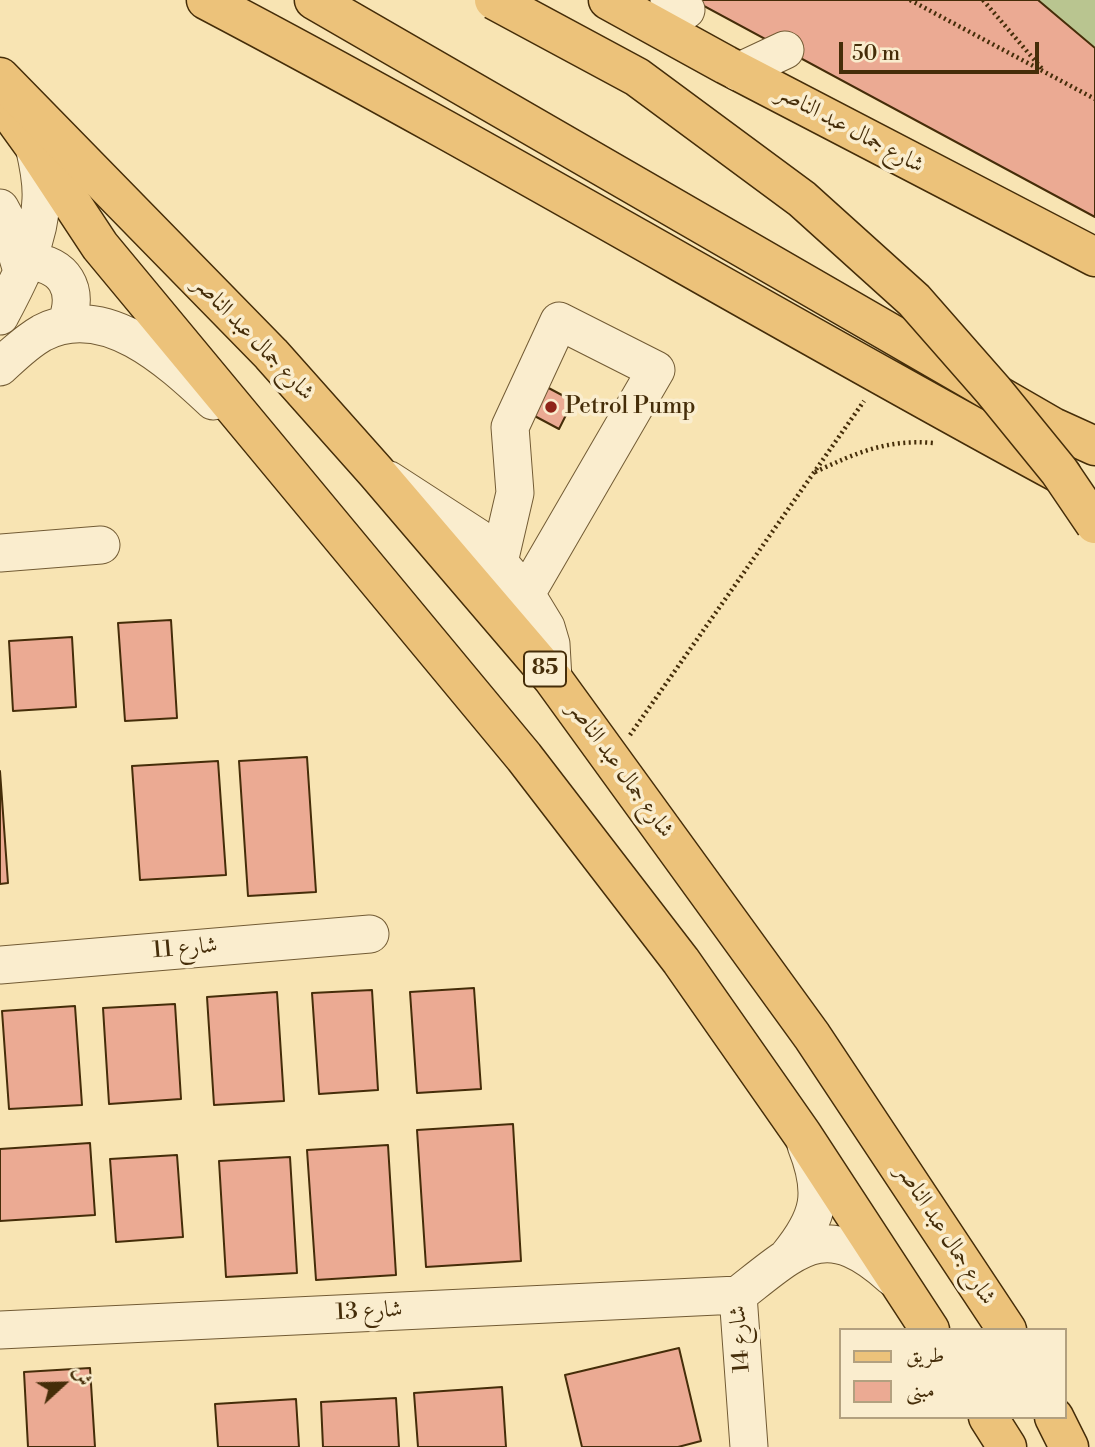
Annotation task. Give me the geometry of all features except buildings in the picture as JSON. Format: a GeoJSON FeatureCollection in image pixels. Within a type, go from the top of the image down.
{"type":"FeatureCollection","features":[{"type":"Feature","properties":{"kind":"main road"},"geometry":{"type":"LineString","coordinates":[[206,0],[345,73],[892,383],[1095,492]]}},
{"type":"Feature","properties":{"kind":"main road"},"geometry":{"type":"LineString","coordinates":[[314,0],[1053,427],[1095,446]]}},
{"type":"Feature","properties":{"kind":"main road"},"geometry":{"type":"LineString","coordinates":[[494,0],[637,77],[802,199],[914,300],[1059,471],[1095,523]]}},
{"type":"Feature","properties":{"kind":"main road","name":"شارع جمال عبد الناصر"},"geometry":{"type":"LineString","coordinates":[[608,0],[738,72],[1095,257]]}},
{"type":"Feature","properties":{"kind":"main road","name":"شارع جمال عبد الناصر"},"geometry":{"type":"LineString","coordinates":[[0,77],[271,355],[376,472],[553,679],[812,1036],[1006,1328]]}},
{"type":"Feature","properties":{"kind":"main road"},"geometry":{"type":"LineString","coordinates":[[0,99],[100,246],[533,768],[681,961],[802,1134],[929,1328]]}},
{"type":"Feature","properties":{"kind":"main road"},"geometry":{"type":"LineString","coordinates":[[730,291],[818,355],[1095,523]]}},
{"type":"Feature","properties":{"kind":"main road"},"geometry":{"type":"LineString","coordinates":[[989,1419],[1007,1447]]}},
{"type":"Feature","properties":{"kind":"main road"},"geometry":{"type":"LineString","coordinates":[[1055,1419],[1069,1447]]}},
{"type":"Feature","properties":{"kind":"street"},"geometry":{"type":"LineString","coordinates":[[738,72],[785,50]]}},
{"type":"Feature","properties":{"kind":"street"},"geometry":{"type":"LineString","coordinates":[[15,287],[38,225],[41,184],[34,146]]}},
{"type":"Feature","properties":{"kind":"street"},"geometry":{"type":"LineString","coordinates":[[0,197],[25,206],[41,201]]}},
{"type":"Feature","properties":{"kind":"street"},"geometry":{"type":"LineString","coordinates":[[0,208],[8,221],[16,312],[27,322],[41,327],[91,324],[141,343],[181,372],[272,454]]}},
{"type":"Feature","properties":{"kind":"street"},"geometry":{"type":"LineString","coordinates":[[0,367],[20,348],[42,333],[61,326],[72,310],[72,294],[66,280],[56,269],[43,262],[15,287]]}},
{"type":"Feature","properties":{"kind":"street"},"geometry":{"type":"LineString","coordinates":[[499,562],[515,493],[510,427],[559,321],[656,370],[526,594]]}},
{"type":"Feature","properties":{"kind":"street"},"geometry":{"type":"LineString","coordinates":[[376,472],[461,525],[477,537],[499,562],[526,594],[546,627],[551,644],[553,679]]}},
{"type":"Feature","properties":{"kind":"street"},"geometry":{"type":"LineString","coordinates":[[0,553],[101,545]]}},
{"type":"Feature","properties":{"kind":"street","name":"شارع 11"},"geometry":{"type":"LineString","coordinates":[[0,965],[370,933]]}},
{"type":"Feature","properties":{"kind":"street","name":"شارع 14"},"geometry":{"type":"LineString","coordinates":[[749,1447],[738,1295],[788,1256],[806,1235],[815,1216],[818,1193],[814,1164],[802,1134]]}},
{"type":"Feature","properties":{"kind":"street","name":"شارع 14"},"geometry":{"type":"LineString","coordinates":[[788,1256],[813,1244],[835,1244],[854,1248],[874,1260],[900,1284]]}},
{"type":"Feature","properties":{"kind":"street","name":"شارع 13"},"geometry":{"type":"LineString","coordinates":[[0,1330],[738,1295]]}},
{"type":"Feature","properties":{"kind":"path"},"geometry":{"type":"LineString","coordinates":[[910,0],[1095,99]]}},
{"type":"Feature","properties":{"kind":"path"},"geometry":{"type":"LineString","coordinates":[[983,0],[1046,73]]}},
{"type":"Feature","properties":{"kind":"path"},"geometry":{"type":"LineString","coordinates":[[613,760],[873,388]]}},
{"type":"Feature","properties":{"kind":"path"},"geometry":{"type":"LineString","coordinates":[[814,472],[862,450],[913,441],[965,445]]}},
{"type":"Feature","properties":{"kind":"green space"},"geometry":{"type":"Polygon","coordinates":[[[1038,0],[1095,0],[1095,48],[1091,45],[1038,0]]]}},
{"type":"Feature","properties":{"kind":"place","name":"Petrol Pump"},"geometry":{"type":"Point","coordinates":[551,407]}}]}
